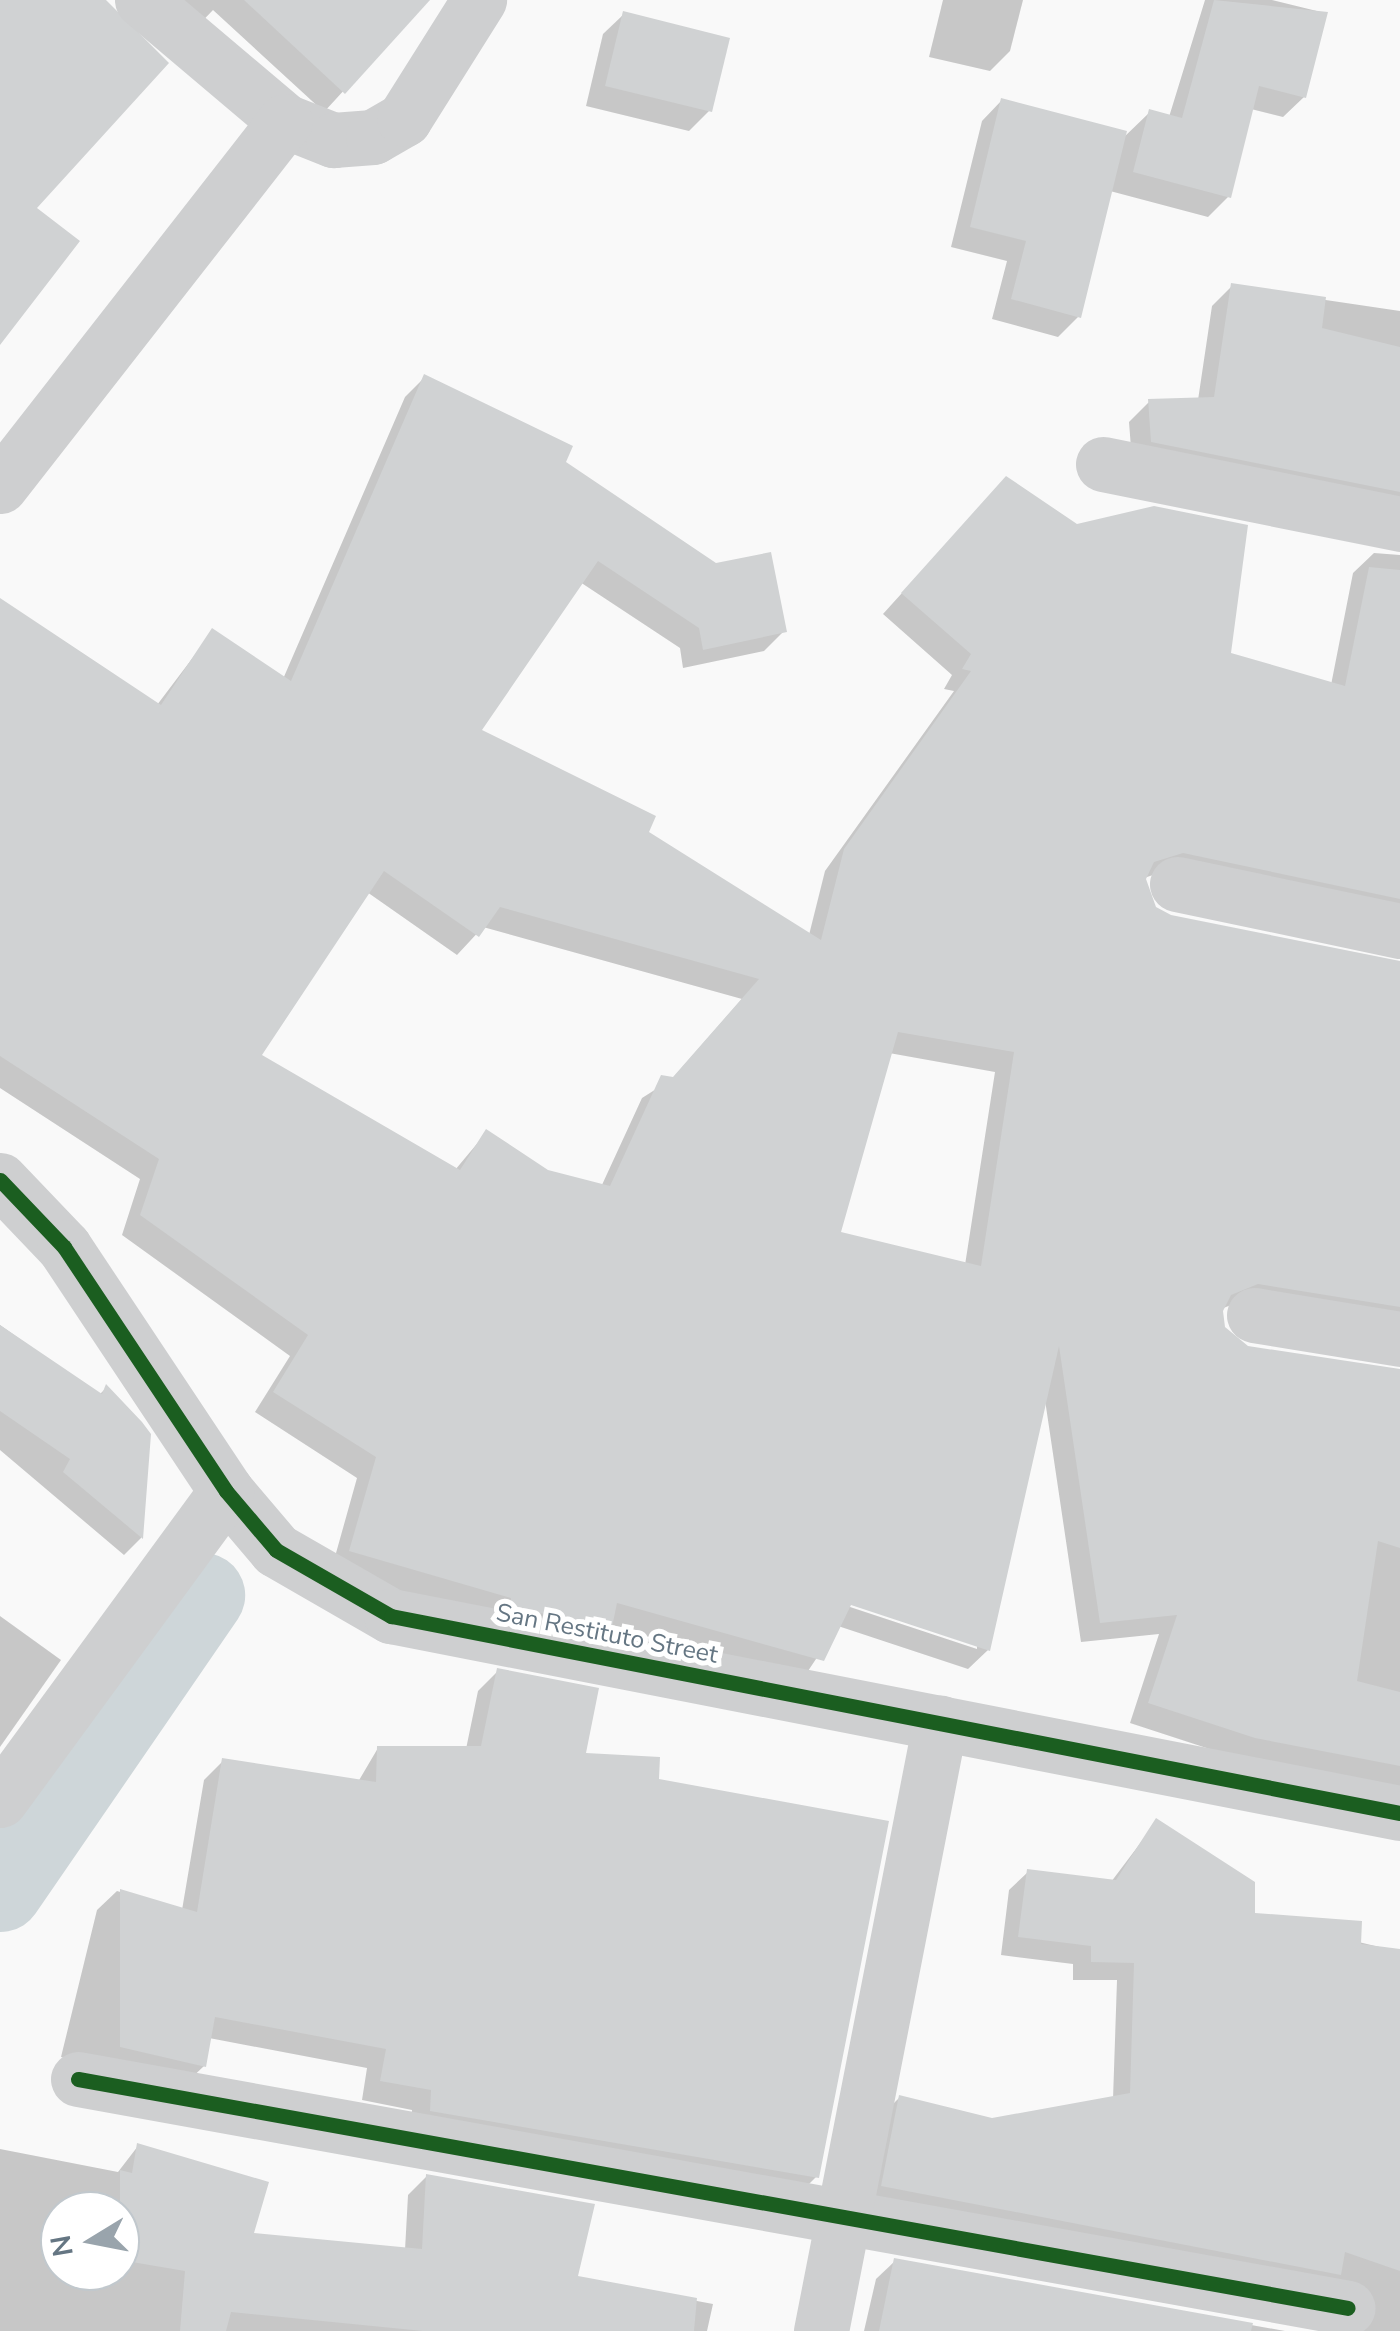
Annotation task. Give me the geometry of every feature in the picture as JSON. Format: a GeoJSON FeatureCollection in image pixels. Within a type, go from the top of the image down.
{"type":"FeatureCollection","features":[{"type":"Feature","properties":{"kind":"street"},"geometry":{"type":"LineString","coordinates":[[142,0],[285,121],[333,140],[373,136],[404,119],[479,0]]}},
{"type":"Feature","properties":{"kind":"street"},"geometry":{"type":"LineString","coordinates":[[0,486],[285,121]]}},
{"type":"Feature","properties":{"kind":"street"},"geometry":{"type":"LineString","coordinates":[[1103,464],[1400,524]]}},
{"type":"Feature","properties":{"kind":"street"},"geometry":{"type":"LineString","coordinates":[[1177,884],[1400,930]]}},
{"type":"Feature","properties":{"kind":"street","name":"San Restituto Street"},"geometry":{"type":"LineString","coordinates":[[0,1180],[64,1247],[226,1491],[276,1550],[390,1616],[1400,1812]]}},
{"type":"Feature","properties":{"kind":"street"},"geometry":{"type":"LineString","coordinates":[[1254,1315],[1400,1339]]}},
{"type":"Feature","properties":{"kind":"street"},"geometry":{"type":"LineString","coordinates":[[0,1800],[226,1491]]}},
{"type":"Feature","properties":{"kind":"street"},"geometry":{"type":"LineString","coordinates":[[821,2331],[940,1724]]}},
{"type":"Feature","properties":{"kind":"street"},"geometry":{"type":"LineString","coordinates":[[78,2078],[1348,2308]]}},
{"type":"Feature","properties":{"kind":"building"},"geometry":{"type":"Polygon","coordinates":[[[0,0],[106,0],[169,63],[37,208],[80,241],[0,345],[0,0]]]}},
{"type":"Feature","properties":{"kind":"building"},"geometry":{"type":"Polygon","coordinates":[[[244,0],[430,0],[345,94],[244,0]]]}},
{"type":"Feature","properties":{"kind":"building"},"geometry":{"type":"Polygon","coordinates":[[[1214,0],[1328,12],[1306,98],[1259,86],[1231,198],[1133,172],[1149,109],[1182,118],[1214,0]]]}},
{"type":"Feature","properties":{"kind":"building"},"geometry":{"type":"Polygon","coordinates":[[[623,11],[730,38],[712,112],[605,86],[623,11]]]}},
{"type":"Feature","properties":{"kind":"building"},"geometry":{"type":"Polygon","coordinates":[[[1001,98],[1127,131],[1081,318],[1011,299],[1026,241],[970,227],[1001,98]]]}},
{"type":"Feature","properties":{"kind":"building"},"geometry":{"type":"Polygon","coordinates":[[[1231,283],[1326,297],[1322,328],[1400,347],[1400,492],[1151,442],[1148,399],[1214,397],[1231,283]]]}},
{"type":"Feature","properties":{"kind":"building"},"geometry":{"type":"Polygon","coordinates":[[[424,374],[573,446],[566,462],[716,563],[771,552],[787,632],[703,650],[699,628],[598,561],[482,730],[656,816],[649,832],[821,940],[844,849],[971,671],[962,669],[971,654],[901,593],[1006,476],[1077,524],[1154,506],[1248,525],[1231,653],[1345,686],[1369,567],[1400,570],[1400,899],[1183,853],[1154,862],[1146,879],[1156,907],[1171,915],[1400,961],[1400,1307],[1258,1284],[1231,1295],[1223,1311],[1225,1327],[1248,1346],[1400,1369],[1400,1548],[1378,1541],[1357,1681],[1400,1692],[1400,1766],[1255,1738],[1148,1703],[1177,1615],[1100,1623],[1059,1346],[990,1651],[851,1605],[824,1661],[617,1603],[612,1627],[509,1607],[511,1598],[349,1551],[376,1457],[273,1392],[308,1335],[140,1215],[159,1159],[0,1056],[0,598],[161,705],[212,628],[291,681],[424,374]],[[384,871],[262,1055],[460,1170],[486,1129],[548,1170],[610,1186],[661,1075],[673,1077],[759,979],[500,907],[479,937],[384,871]],[[898,1032],[841,1232],[981,1266],[1014,1052],[898,1032]]]}},
{"type":"Feature","properties":{"kind":"building"},"geometry":{"type":"Polygon","coordinates":[[[0,1325],[102,1394],[106,1384],[151,1434],[143,1539],[63,1472],[70,1459],[0,1411],[0,1325]]]}},
{"type":"Feature","properties":{"kind":"building"},"geometry":{"type":"Polygon","coordinates":[[[497,1668],[599,1688],[586,1753],[660,1757],[659,1779],[889,1821],[819,2178],[430,2111],[431,2090],[380,2081],[386,2049],[215,2017],[206,2067],[120,2047],[120,1889],[197,1912],[222,1758],[376,1782],[377,1746],[481,1746],[497,1668]]]}},
{"type":"Feature","properties":{"kind":"building"},"geometry":{"type":"Polygon","coordinates":[[[1156,1818],[1255,1882],[1255,1913],[1362,1921],[1361,1944],[1400,1949],[1400,2271],[1345,2252],[1341,2275],[881,2186],[899,2095],[992,2118],[1130,2093],[1134,1963],[1091,1962],[1091,1946],[1018,1937],[1027,1869],[1116,1880],[1156,1818]]]}},
{"type":"Feature","properties":{"kind":"building"},"geometry":{"type":"Polygon","coordinates":[[[137,2143],[269,2182],[254,2233],[422,2249],[426,2174],[595,2204],[578,2276],[697,2298],[694,2331],[423,2331],[231,2312],[226,2331],[180,2331],[185,2271],[140,2263],[140,2191],[120,2191],[120,2170],[132,2173],[137,2143]]]}},
{"type":"Feature","properties":{"kind":"building"},"geometry":{"type":"Polygon","coordinates":[[[894,2258],[1253,2323],[1251,2331],[879,2331],[894,2258]]]}},
{"type":"Feature","properties":{"kind":"waterway"},"geometry":{"type":"LineString","coordinates":[[0,1889],[202,1595]]}},
{"type":"Feature","properties":{"kind":"cycle path"},"geometry":{"type":"LineString","coordinates":[[0,1180],[64,1247],[226,1491],[276,1550],[391,1616],[1400,1813]]}},
{"type":"Feature","properties":{"kind":"cycle path"},"geometry":{"type":"LineString","coordinates":[[78,2079],[1348,2308]]}}]}
